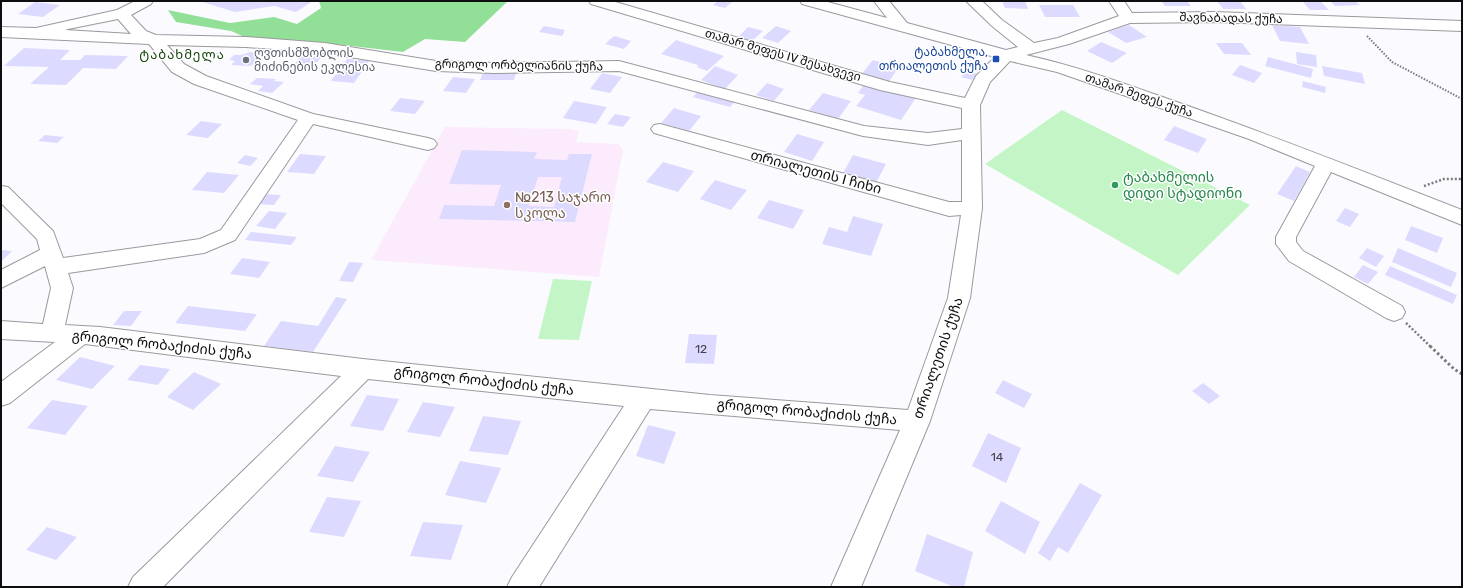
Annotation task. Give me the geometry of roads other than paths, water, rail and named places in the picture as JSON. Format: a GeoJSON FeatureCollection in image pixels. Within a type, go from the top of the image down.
{"type":"FeatureCollection","features":[{"type":"Feature","properties":{"kind":"street"},"geometry":{"type":"LineString","coordinates":[[1,32],[36,33],[66,25],[122,14],[146,1]]}},
{"type":"Feature","properties":{"kind":"street","name":"თამარ მეფეს IV შესახვევი"},"geometry":{"type":"LineString","coordinates":[[596,1],[886,86],[971,105]]}},
{"type":"Feature","properties":{"kind":"street","name":"თამარ მეფეს ქუჩა"},"geometry":{"type":"LineString","coordinates":[[807,1],[1006,55],[1062,68],[1256,135],[1462,218]]}},
{"type":"Feature","properties":{"kind":"street"},"geometry":{"type":"LineString","coordinates":[[881,1],[902,27]]}},
{"type":"Feature","properties":{"kind":"street"},"geometry":{"type":"LineString","coordinates":[[973,1],[997,23],[1031,49]]}},
{"type":"Feature","properties":{"kind":"street"},"geometry":{"type":"LineString","coordinates":[[1116,1],[1128,18]]}},
{"type":"Feature","properties":{"kind":"street"},"geometry":{"type":"LineString","coordinates":[[122,14],[140,34],[154,40],[178,68],[200,80],[308,118],[428,144]]}},
{"type":"Feature","properties":{"kind":"street","name":"შავნაბადას ქუჩა"},"geometry":{"type":"LineString","coordinates":[[1006,55],[1063,41],[1128,18],[1214,17],[1351,20],[1462,26]]}},
{"type":"Feature","properties":{"kind":"street","name":"გრიგოლ ორბელიანის ქუჩა"},"geometry":{"type":"LineString","coordinates":[[36,33],[154,40],[246,42],[325,48],[436,66],[494,68],[619,66],[863,131],[928,140],[970,133]]}},
{"type":"Feature","properties":{"kind":"street","name":"თრიალეთის ქუჩა"},"geometry":{"type":"LineString","coordinates":[[846,587],[917,421],[959,298],[972,208],[970,133],[971,105],[982,80],[1006,55]]}},
{"type":"Feature","properties":{"kind":"street"},"geometry":{"type":"LineString","coordinates":[[1,280],[54,260],[204,246],[228,235],[308,118]]}},
{"type":"Feature","properties":{"kind":"street","name":"თრიალეთის I ჩიხი"},"geometry":{"type":"LineString","coordinates":[[660,129],[949,208],[972,208]]}},
{"type":"Feature","properties":{"kind":"street"},"geometry":{"type":"LineString","coordinates":[[1326,163],[1286,237],[1286,244],[1296,256],[1394,312]]}},
{"type":"Feature","properties":{"kind":"street"},"geometry":{"type":"LineString","coordinates":[[1,192],[46,236],[62,288],[52,334]]}},
{"type":"Feature","properties":{"kind":"street","name":"გრიგოლ რობაქიძის ქუჩა"},"geometry":{"type":"LineString","coordinates":[[1,330],[52,334],[82,334],[363,369],[751,408],[917,421]]}},
{"type":"Feature","properties":{"kind":"street"},"geometry":{"type":"LineString","coordinates":[[1,396],[82,334]]}},
{"type":"Feature","properties":{"kind":"street"},"geometry":{"type":"LineString","coordinates":[[143,587],[363,369]]}},
{"type":"Feature","properties":{"kind":"street"},"geometry":{"type":"LineString","coordinates":[[522,587],[644,397]]}},
{"type":"Feature","properties":{"kind":"place","name":"ტაბახმელა, თრიალეთის ქუჩა"},"geometry":{"type":"Point","coordinates":[996,59]}},
{"type":"Feature","properties":{"kind":"place","name":"ღვთისმშობლის მიძინების ეკლესია"},"geometry":{"type":"Point","coordinates":[246,60]}},
{"type":"Feature","properties":{"kind":"place","name":"ტაბახმელის დიდი სტადიონი"},"geometry":{"type":"Point","coordinates":[1115,185]}},
{"type":"Feature","properties":{"kind":"place","name":"№213 საჯარო სკოლა"},"geometry":{"type":"Point","coordinates":[507,205]}},
{"type":"Feature","properties":{"kind":"district","name":"ტაბახმელა"},"geometry":{"type":"Point","coordinates":[182,54]}}]}
